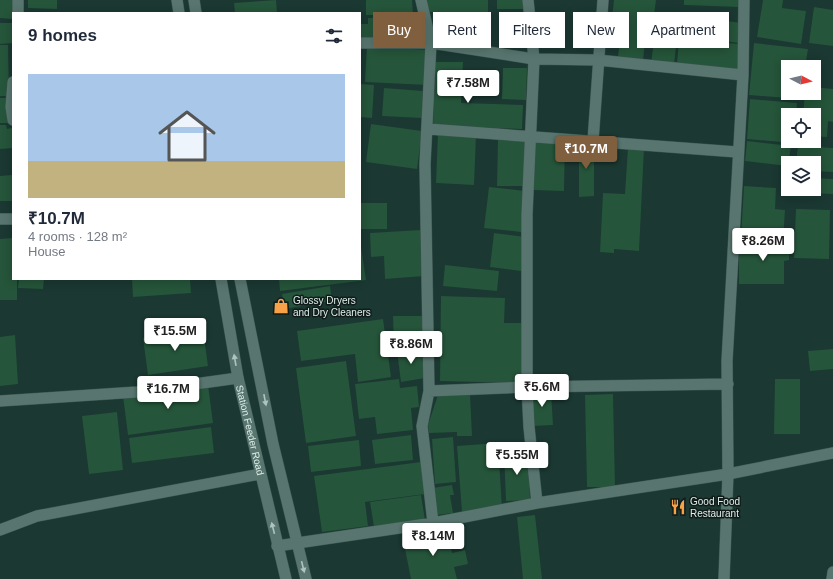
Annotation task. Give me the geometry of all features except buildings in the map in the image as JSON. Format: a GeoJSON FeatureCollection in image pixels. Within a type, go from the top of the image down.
{"type":"FeatureCollection","features":[{"type":"Feature","properties":{"kind":"street"},"geometry":{"type":"LineString","coordinates":[[18,0],[18,12]]}},
{"type":"Feature","properties":{"kind":"street"},"geometry":{"type":"LineString","coordinates":[[177,0],[179,12]]}},
{"type":"Feature","properties":{"kind":"street"},"geometry":{"type":"LineString","coordinates":[[194,0],[196,12]]}},
{"type":"Feature","properties":{"kind":"street"},"geometry":{"type":"LineString","coordinates":[[421,0],[431,43],[428,129],[425,164],[429,391],[422,426],[433,523]]}},
{"type":"Feature","properties":{"kind":"street"},"geometry":{"type":"LineString","coordinates":[[528,0],[534,59],[527,214],[527,387],[529,427],[538,504]]}},
{"type":"Feature","properties":{"kind":"street"},"geometry":{"type":"LineString","coordinates":[[593,141],[603,0]]}},
{"type":"Feature","properties":{"kind":"street"},"geometry":{"type":"LineString","coordinates":[[724,579],[728,474],[727,361],[737,152],[743,75],[744,0]]}},
{"type":"Feature","properties":{"kind":"street"},"geometry":{"type":"LineString","coordinates":[[361,43],[431,43],[534,59],[598,60],[743,75]]}},
{"type":"Feature","properties":{"kind":"street"},"geometry":{"type":"LineString","coordinates":[[12,94],[12,114]]}},
{"type":"Feature","properties":{"kind":"street"},"geometry":{"type":"LineString","coordinates":[[428,129],[737,152]]}},
{"type":"Feature","properties":{"kind":"street"},"geometry":{"type":"LineString","coordinates":[[0,219],[12,219]]}},
{"type":"Feature","properties":{"kind":"street","name":"Station Feeder Road"},"geometry":{"type":"LineString","coordinates":[[221,280],[238,378],[286,579]]}},
{"type":"Feature","properties":{"kind":"street","name":"Station Feeder Road"},"geometry":{"type":"LineString","coordinates":[[240,280],[273,444],[306,579]]}},
{"type":"Feature","properties":{"kind":"street"},"geometry":{"type":"LineString","coordinates":[[0,401],[137,392],[238,378]]}},
{"type":"Feature","properties":{"kind":"street"},"geometry":{"type":"LineString","coordinates":[[429,391],[527,387],[728,384]]}},
{"type":"Feature","properties":{"kind":"street"},"geometry":{"type":"LineString","coordinates":[[277,546],[433,523],[538,504],[728,474],[833,453]]}},
{"type":"Feature","properties":{"kind":"street"},"geometry":{"type":"LineString","coordinates":[[0,530],[37,516],[260,474]]}},
{"type":"Feature","properties":{"kind":"street"},"geometry":{"type":"LineString","coordinates":[[832,579],[833,572]]}},
{"type":"Feature","properties":{"kind":"place","name":"Glossy Dryers and Dry Cleaners"},"geometry":{"type":"Point","coordinates":[281,306]}},
{"type":"Feature","properties":{"kind":"place","name":"Good Food Restaurant"},"geometry":{"type":"Point","coordinates":[678,507]}}]}
